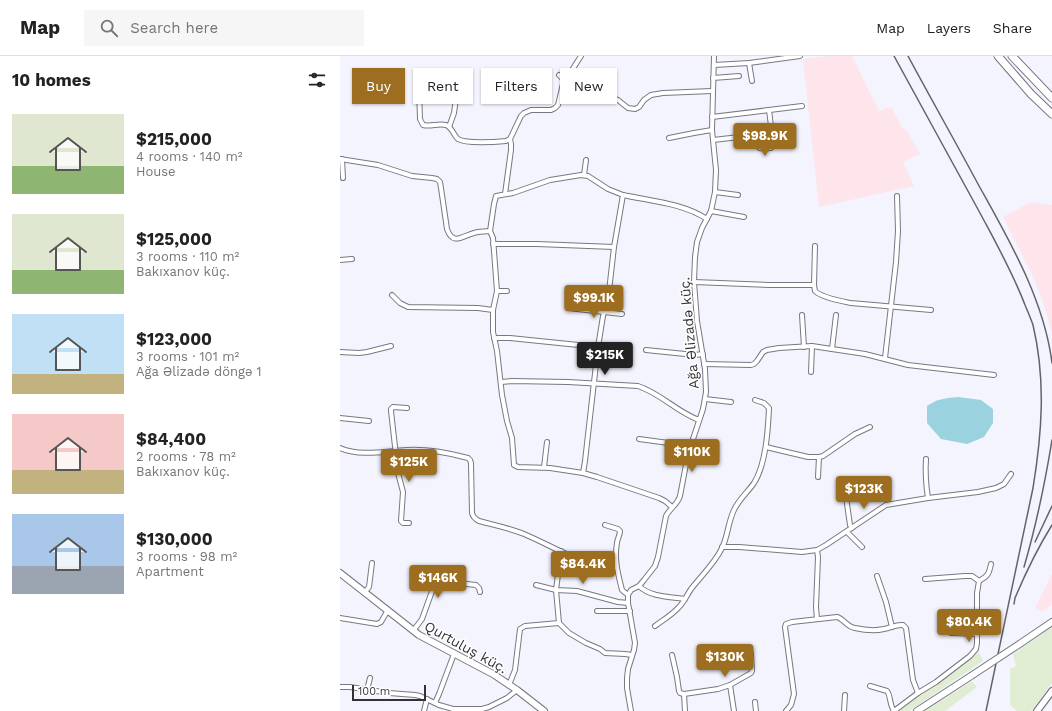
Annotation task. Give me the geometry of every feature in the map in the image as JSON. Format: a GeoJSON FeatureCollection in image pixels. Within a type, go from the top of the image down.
{"type":"FeatureCollection","features":[{"type":"Feature","properties":{"kind":"highway"},"geometry":{"type":"LineString","coordinates":[[998,56],[1031,94],[1052,114]]}},
{"type":"Feature","properties":{"kind":"highway"},"geometry":{"type":"LineString","coordinates":[[1012,56],[1052,98]]}},
{"type":"Feature","properties":{"kind":"main road","name":"Qurtuluş küç."},"geometry":{"type":"LineString","coordinates":[[340,573],[413,630],[454,654],[490,672],[517,690],[544,711]]}},
{"type":"Feature","properties":{"kind":"main road"},"geometry":{"type":"LineString","coordinates":[[917,711],[1052,622]]}},
{"type":"Feature","properties":{"kind":"main road"},"geometry":{"type":"LineString","coordinates":[[1037,711],[1052,691]]}},
{"type":"Feature","properties":{"kind":"street"},"geometry":{"type":"LineString","coordinates":[[574,68],[582,56]]}},
{"type":"Feature","properties":{"kind":"street"},"geometry":{"type":"LineString","coordinates":[[714,56],[712,130],[716,170],[712,211],[744,217]]}},
{"type":"Feature","properties":{"kind":"street"},"geometry":{"type":"LineString","coordinates":[[714,65],[749,63],[800,56]]}},
{"type":"Feature","properties":{"kind":"street"},"geometry":{"type":"LineString","coordinates":[[749,63],[752,81]]}},
{"type":"Feature","properties":{"kind":"street"},"geometry":{"type":"LineString","coordinates":[[713,78],[739,76]]}},
{"type":"Feature","properties":{"kind":"street"},"geometry":{"type":"LineString","coordinates":[[617,100],[628,108],[635,109],[651,95],[663,93],[712,91]]}},
{"type":"Feature","properties":{"kind":"street"},"geometry":{"type":"LineString","coordinates":[[419,104],[420,119],[423,125],[441,125],[449,127],[456,138],[464,141],[500,142],[506,141],[512,137],[521,116],[524,113],[531,110],[551,110],[555,108],[558,105],[560,94]]}},
{"type":"Feature","properties":{"kind":"street"},"geometry":{"type":"LineString","coordinates":[[449,127],[455,104]]}},
{"type":"Feature","properties":{"kind":"street"},"geometry":{"type":"LineString","coordinates":[[712,117],[802,106]]}},
{"type":"Feature","properties":{"kind":"street"},"geometry":{"type":"LineString","coordinates":[[713,140],[748,136],[754,137],[758,148],[771,148],[774,142],[769,110]]}},
{"type":"Feature","properties":{"kind":"street"},"geometry":{"type":"LineString","coordinates":[[669,138],[712,130]]}},
{"type":"Feature","properties":{"kind":"street"},"geometry":{"type":"LineString","coordinates":[[505,194],[512,150],[510,139]]}},
{"type":"Feature","properties":{"kind":"street"},"geometry":{"type":"LineString","coordinates":[[343,178],[341,159],[378,165],[412,176],[432,178],[440,182],[447,229],[452,237],[457,239],[472,233],[490,229]]}},
{"type":"Feature","properties":{"kind":"street"},"geometry":{"type":"LineString","coordinates":[[584,175],[586,160]]}},
{"type":"Feature","properties":{"kind":"street"},"geometry":{"type":"LineString","coordinates":[[672,507],[666,501],[659,498],[597,476],[567,470],[518,467],[514,465],[512,438],[507,421],[500,382],[492,324],[497,291],[493,238],[490,229],[495,198],[499,195],[513,193],[559,178],[581,175],[588,176],[615,193],[676,206],[707,219]]}},
{"type":"Feature","properties":{"kind":"street"},"geometry":{"type":"LineString","coordinates":[[715,192],[738,196]]}},
{"type":"Feature","properties":{"kind":"street"},"geometry":{"type":"LineString","coordinates":[[583,473],[598,347],[604,311],[608,300],[614,247],[623,195]]}},
{"type":"Feature","properties":{"kind":"street"},"geometry":{"type":"LineString","coordinates":[[885,358],[896,262],[898,231],[897,196]]}},
{"type":"Feature","properties":{"kind":"street","name":"Ağa Əlizadə küç."},"geometry":{"type":"LineString","coordinates":[[628,595],[632,590],[639,586],[655,566],[664,522],[668,512],[679,500],[689,448],[705,399],[706,381],[696,315],[694,282],[697,242],[702,228],[712,211]]}},
{"type":"Feature","properties":{"kind":"street"},"geometry":{"type":"LineString","coordinates":[[493,244],[614,247]]}},
{"type":"Feature","properties":{"kind":"street"},"geometry":{"type":"LineString","coordinates":[[814,246],[814,285],[815,291],[818,294],[851,303],[931,310]]}},
{"type":"Feature","properties":{"kind":"street"},"geometry":{"type":"LineString","coordinates":[[340,260],[352,259]]}},
{"type":"Feature","properties":{"kind":"street"},"geometry":{"type":"LineString","coordinates":[[694,282],[814,285]]}},
{"type":"Feature","properties":{"kind":"street"},"geometry":{"type":"LineString","coordinates":[[497,291],[507,290]]}},
{"type":"Feature","properties":{"kind":"street"},"geometry":{"type":"LineString","coordinates":[[392,295],[400,303],[408,307],[478,308],[493,310]]}},
{"type":"Feature","properties":{"kind":"street"},"geometry":{"type":"LineString","coordinates":[[568,308],[622,314]]}},
{"type":"Feature","properties":{"kind":"street"},"geometry":{"type":"LineString","coordinates":[[802,315],[804,347]]}},
{"type":"Feature","properties":{"kind":"street"},"geometry":{"type":"LineString","coordinates":[[832,350],[836,315]]}},
{"type":"Feature","properties":{"kind":"street"},"geometry":{"type":"LineString","coordinates":[[494,338],[510,338],[598,347]]}},
{"type":"Feature","properties":{"kind":"street"},"geometry":{"type":"LineString","coordinates":[[340,352],[359,353],[391,346]]}},
{"type":"Feature","properties":{"kind":"street"},"geometry":{"type":"LineString","coordinates":[[704,364],[750,365],[754,364],[763,352],[767,350],[812,346],[885,358],[908,365],[994,375]]}},
{"type":"Feature","properties":{"kind":"street"},"geometry":{"type":"LineString","coordinates":[[811,372],[812,346]]}},
{"type":"Feature","properties":{"kind":"street"},"geometry":{"type":"LineString","coordinates":[[646,350],[695,355],[703,354]]}},
{"type":"Feature","properties":{"kind":"street"},"geometry":{"type":"LineString","coordinates":[[500,382],[537,381],[638,386],[646,389],[699,420]]}},
{"type":"Feature","properties":{"kind":"street"},"geometry":{"type":"LineString","coordinates":[[705,399],[731,402]]}},
{"type":"Feature","properties":{"kind":"street"},"geometry":{"type":"LineString","coordinates":[[655,626],[675,612],[715,559],[722,547],[733,511],[757,477],[766,447],[769,408],[764,403],[755,400]]}},
{"type":"Feature","properties":{"kind":"street"},"geometry":{"type":"LineString","coordinates":[[407,408],[395,407],[391,409],[398,473],[403,492],[401,521],[402,523],[409,523]]}},
{"type":"Feature","properties":{"kind":"street"},"geometry":{"type":"LineString","coordinates":[[340,418],[369,421]]}},
{"type":"Feature","properties":{"kind":"street"},"geometry":{"type":"LineString","coordinates":[[766,447],[808,457],[819,458],[855,434],[870,427]]}},
{"type":"Feature","properties":{"kind":"street"},"geometry":{"type":"LineString","coordinates":[[639,439],[676,444],[689,448]]}},
{"type":"Feature","properties":{"kind":"street"},"geometry":{"type":"LineString","coordinates":[[544,468],[547,442]]}},
{"type":"Feature","properties":{"kind":"street"},"geometry":{"type":"LineString","coordinates":[[340,448],[349,452],[358,453],[408,450],[425,451],[468,458],[472,463],[472,513],[475,520],[505,527],[598,566],[616,567]]}},
{"type":"Feature","properties":{"kind":"street"},"geometry":{"type":"LineString","coordinates":[[818,477],[819,458]]}},
{"type":"Feature","properties":{"kind":"street"},"geometry":{"type":"LineString","coordinates":[[926,459],[925,483],[928,498]]}},
{"type":"Feature","properties":{"kind":"street"},"geometry":{"type":"LineString","coordinates":[[722,547],[802,552],[817,550],[847,532],[886,505],[978,492],[996,488],[1004,484],[1011,474]]}},
{"type":"Feature","properties":{"kind":"street"},"geometry":{"type":"LineString","coordinates":[[845,490],[850,525],[852,528]]}},
{"type":"Feature","properties":{"kind":"street"},"geometry":{"type":"LineString","coordinates":[[605,525],[620,531],[616,544],[616,567],[622,590],[628,595],[634,643],[627,678],[627,688],[631,711]]}},
{"type":"Feature","properties":{"kind":"street"},"geometry":{"type":"LineString","coordinates":[[847,532],[862,548]]}},
{"type":"Feature","properties":{"kind":"street"},"geometry":{"type":"LineString","coordinates":[[817,550],[817,619]]}},
{"type":"Feature","properties":{"kind":"street"},"geometry":{"type":"LineString","coordinates":[[561,551],[556,590],[560,622],[569,633],[605,653],[632,655]]}},
{"type":"Feature","properties":{"kind":"street"},"geometry":{"type":"LineString","coordinates":[[366,592],[369,586],[372,564]]}},
{"type":"Feature","properties":{"kind":"street"},"geometry":{"type":"LineString","coordinates":[[979,581],[986,577],[989,573],[991,564]]}},
{"type":"Feature","properties":{"kind":"street"},"geometry":{"type":"LineString","coordinates":[[877,576],[886,602],[892,627]]}},
{"type":"Feature","properties":{"kind":"street"},"geometry":{"type":"LineString","coordinates":[[925,580],[972,576],[979,581]]}},
{"type":"Feature","properties":{"kind":"street"},"geometry":{"type":"LineString","coordinates":[[413,630],[422,619],[437,581],[476,585],[480,592]]}},
{"type":"Feature","properties":{"kind":"street"},"geometry":{"type":"LineString","coordinates":[[870,686],[887,690],[889,693],[891,706],[894,711],[970,656],[976,649],[977,643],[977,593],[979,581]]}},
{"type":"Feature","properties":{"kind":"street"},"geometry":{"type":"LineString","coordinates":[[536,585],[556,590],[578,592],[618,602],[628,602]]}},
{"type":"Feature","properties":{"kind":"street"},"geometry":{"type":"LineString","coordinates":[[639,586],[643,590],[652,593],[685,599]]}},
{"type":"Feature","properties":{"kind":"street"},"geometry":{"type":"LineString","coordinates":[[340,618],[377,624],[381,622],[388,610]]}},
{"type":"Feature","properties":{"kind":"street"},"geometry":{"type":"LineString","coordinates":[[597,610],[630,611]]}},
{"type":"Feature","properties":{"kind":"street"},"geometry":{"type":"LineString","coordinates":[[786,711],[791,705],[794,694],[785,627],[786,624],[792,622],[836,617],[840,618],[849,626],[855,628],[879,630],[900,624],[903,625],[906,628],[914,680],[918,693]]}},
{"type":"Feature","properties":{"kind":"street"},"geometry":{"type":"LineString","coordinates":[[509,685],[516,670],[520,629],[525,626],[560,622]]}},
{"type":"Feature","properties":{"kind":"street"},"geometry":{"type":"LineString","coordinates":[[951,633],[977,634]]}},
{"type":"Feature","properties":{"kind":"street"},"geometry":{"type":"LineString","coordinates":[[672,655],[679,691],[680,693],[684,694],[718,689],[730,685],[751,673],[751,653],[750,651],[745,650]]}},
{"type":"Feature","properties":{"kind":"street"},"geometry":{"type":"LineString","coordinates":[[434,703],[439,694],[454,654]]}},
{"type":"Feature","properties":{"kind":"street"},"geometry":{"type":"LineString","coordinates":[[367,690],[370,678]]}},
{"type":"Feature","properties":{"kind":"street"},"geometry":{"type":"LineString","coordinates":[[730,685],[734,711]]}},
{"type":"Feature","properties":{"kind":"street"},"geometry":{"type":"LineString","coordinates":[[340,687],[350,687],[389,693],[415,694],[453,710],[482,709],[489,707],[507,698],[517,690]]}},
{"type":"Feature","properties":{"kind":"street"},"geometry":{"type":"LineString","coordinates":[[684,694],[685,711]]}},
{"type":"Feature","properties":{"kind":"street"},"geometry":{"type":"LineString","coordinates":[[844,711],[845,695]]}},
{"type":"Feature","properties":{"kind":"street"},"geometry":{"type":"LineString","coordinates":[[424,711],[427,699]]}},
{"type":"Feature","properties":{"kind":"street"},"geometry":{"type":"LineString","coordinates":[[755,702],[756,711]]}},
{"type":"Feature","properties":{"kind":"shaded area"},"geometry":{"type":"Polygon","coordinates":[[[829,56],[852,56],[879,111],[891,107],[903,129],[906,129],[920,154],[903,162],[914,186],[819,207],[803,59],[829,56]]]}},
{"type":"Feature","properties":{"kind":"shaded area"},"geometry":{"type":"Polygon","coordinates":[[[1031,202],[1052,205],[1052,333],[1045,308],[1033,276],[1003,217],[1031,202]]]}},
{"type":"Feature","properties":{"kind":"shaded area"},"geometry":{"type":"Polygon","coordinates":[[[1052,574],[1052,604],[1042,612],[1035,608],[1052,574]]]}},
{"type":"Feature","properties":{"kind":"green space"},"geometry":{"type":"Polygon","coordinates":[[[1052,627],[1052,683],[1031,711],[1017,711],[1010,705],[1010,669],[1016,666],[1013,654],[1052,627]]]}},
{"type":"Feature","properties":{"kind":"green space"},"geometry":{"type":"Polygon","coordinates":[[[979,652],[983,661],[909,711],[898,711],[942,680],[979,652]]]}},
{"type":"Feature","properties":{"kind":"green space"},"geometry":{"type":"Polygon","coordinates":[[[972,681],[977,687],[945,711],[925,711],[972,681]]]}},
{"type":"Feature","properties":{"kind":"water"},"geometry":{"type":"Polygon","coordinates":[[[958,397],[981,400],[993,409],[993,423],[984,437],[967,444],[941,439],[927,423],[927,406],[942,399],[958,397]]]}},
{"type":"Feature","properties":{"kind":"railway"},"geometry":{"type":"LineString","coordinates":[[894,56],[1010,270],[1032,323],[1040,366],[1041,406],[1039,447],[1033,488],[986,711]]}},
{"type":"Feature","properties":{"kind":"railway"},"geometry":{"type":"LineString","coordinates":[[908,56],[1024,270],[1048,339],[1052,363]]}},
{"type":"Feature","properties":{"kind":"railway"},"geometry":{"type":"LineString","coordinates":[[1024,567],[1040,504],[1052,440]]}},
{"type":"Feature","properties":{"kind":"railway"},"geometry":{"type":"LineString","coordinates":[[1035,542],[1052,506]]}},
{"type":"Feature","properties":{"kind":"railway"},"geometry":{"type":"LineString","coordinates":[[1014,604],[1015,598],[1028,570],[1041,543],[1052,525]]}}]}
